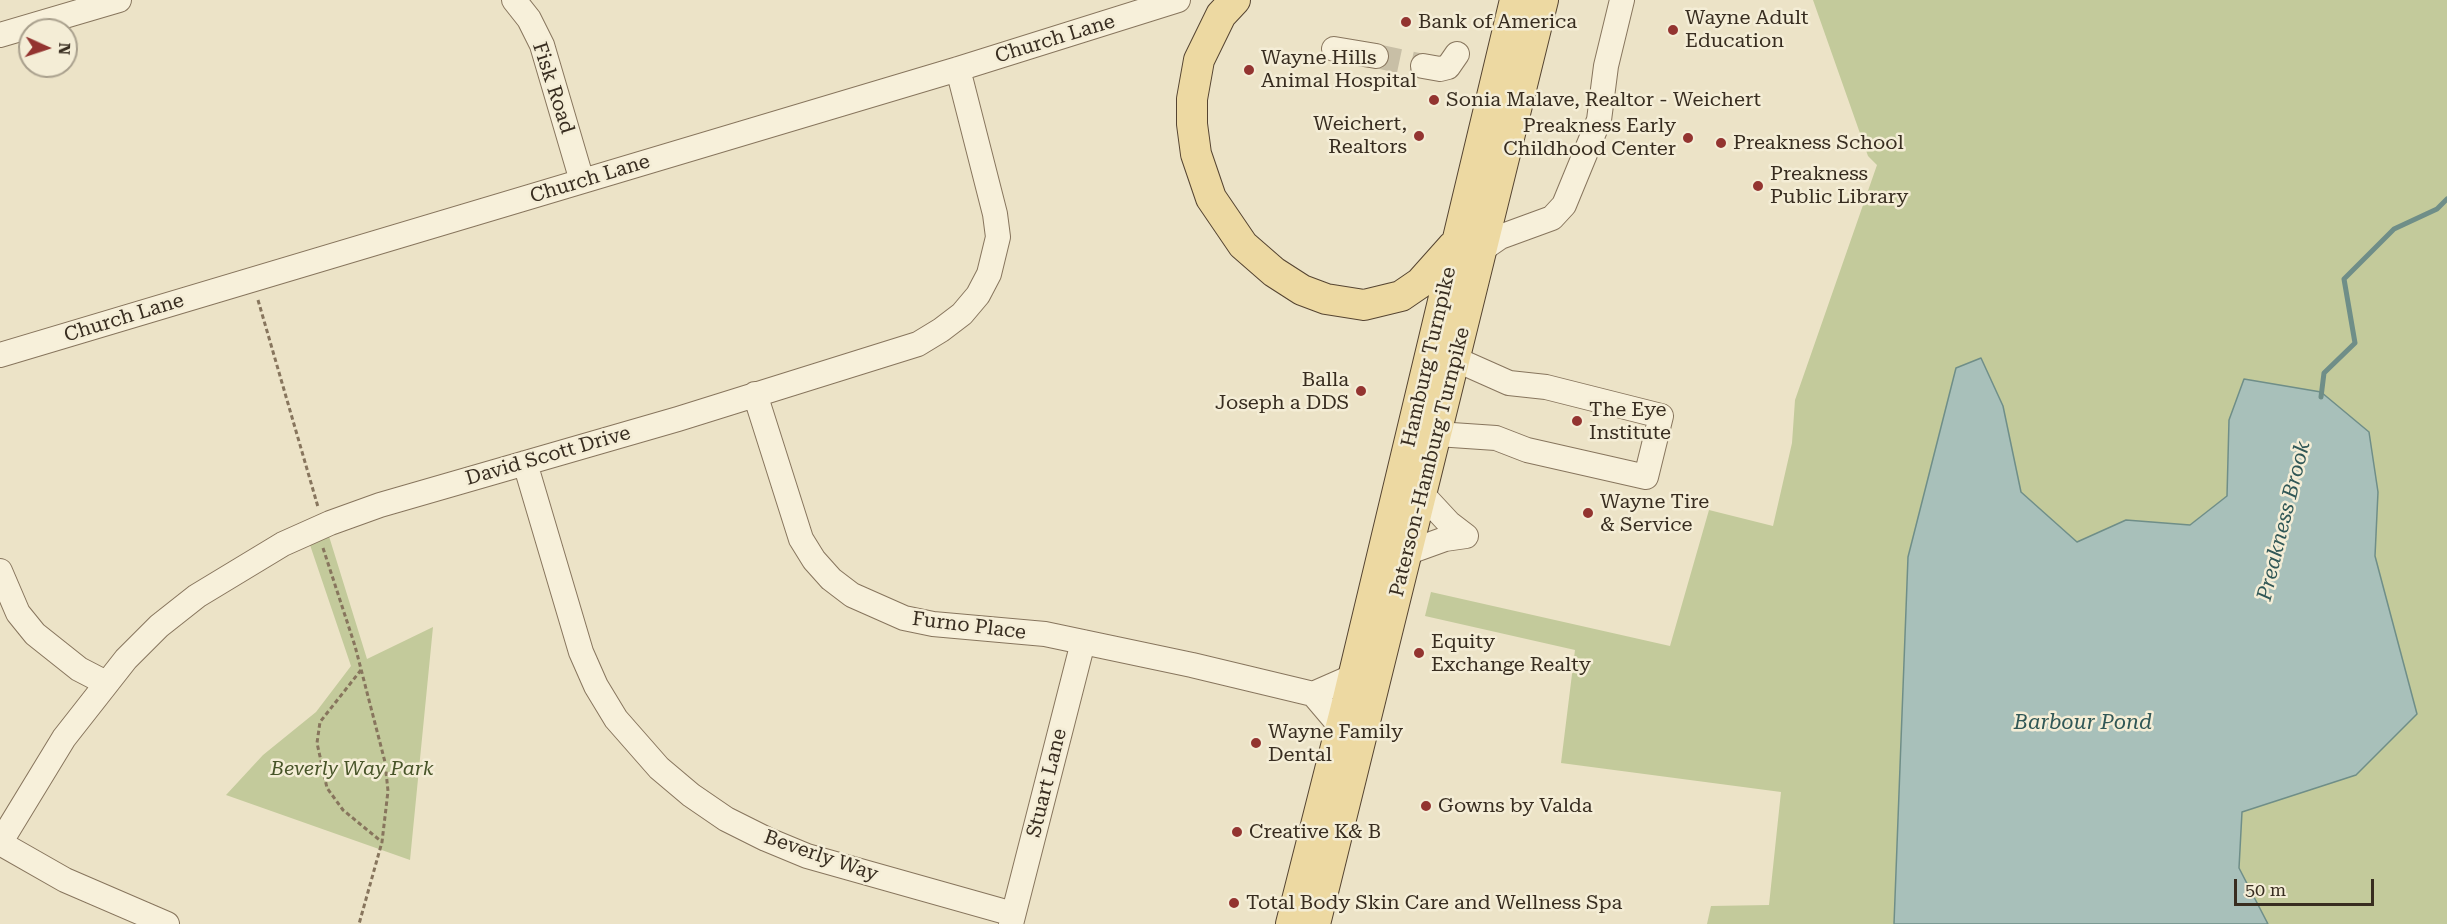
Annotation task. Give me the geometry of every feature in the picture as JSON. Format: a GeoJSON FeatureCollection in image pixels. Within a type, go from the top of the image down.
{"type":"FeatureCollection","features":[{"type":"Feature","properties":{"kind":"main road"},"geometry":{"type":"LineString","coordinates":[[1235,0],[1221,15],[1199,60],[1192,99],[1192,124],[1196,154],[1211,198],[1243,245],[1274,272],[1302,290],[1326,299],[1364,305],[1401,296],[1470,245]]}},
{"type":"Feature","properties":{"kind":"main road","name":"Hamburg Turnpike"},"geometry":{"type":"LineString","coordinates":[[1291,924],[1354,676],[1470,245],[1515,0]]}},
{"type":"Feature","properties":{"kind":"main road","name":"Paterson-Hamburg Turnpike"},"geometry":{"type":"LineString","coordinates":[[1315,924],[1455,359],[1470,245],[1543,0]]}},
{"type":"Feature","properties":{"kind":"street"},"geometry":{"type":"LineString","coordinates":[[0,35],[119,0]]}},
{"type":"Feature","properties":{"kind":"street","name":"Fisk Road"},"geometry":{"type":"LineString","coordinates":[[514,0],[542,45],[582,181]]}},
{"type":"Feature","properties":{"kind":"street","name":"Church Lane"},"geometry":{"type":"LineString","coordinates":[[0,355],[958,69],[1178,0]]}},
{"type":"Feature","properties":{"kind":"street"},"geometry":{"type":"LineString","coordinates":[[1470,245],[1534,227],[1552,219],[1558,212],[1576,180],[1599,120],[1606,66],[1622,0]]}},
{"type":"Feature","properties":{"kind":"street"},"geometry":{"type":"LineString","coordinates":[[1334,49],[1376,56]]}},
{"type":"Feature","properties":{"kind":"street"},"geometry":{"type":"LineString","coordinates":[[1424,66],[1440,69],[1448,67],[1456,54]]}},
{"type":"Feature","properties":{"kind":"street","name":"David Scott Drive"},"geometry":{"type":"LineString","coordinates":[[0,843],[64,738],[106,683],[159,626],[197,596],[256,559],[320,527],[380,505],[918,344],[962,314],[978,295],[989,274],[998,237],[995,214],[958,69]]}},
{"type":"Feature","properties":{"kind":"street"},"geometry":{"type":"LineString","coordinates":[[1437,434],[1496,438],[1527,450],[1646,477],[1661,416],[1546,387],[1509,383],[1455,359]]}},
{"type":"Feature","properties":{"kind":"street","name":"Furno Place"},"geometry":{"type":"LineString","coordinates":[[755,394],[801,539],[814,560],[831,579],[852,595],[895,615],[933,624],[1045,634],[1313,694]]}},
{"type":"Feature","properties":{"kind":"street","name":"Beverly Way"},"geometry":{"type":"LineString","coordinates":[[525,463],[588,669],[616,719],[659,768],[691,795],[726,819],[765,839],[807,856],[1012,919]]}},
{"type":"Feature","properties":{"kind":"street"},"geometry":{"type":"LineString","coordinates":[[1409,552],[1445,540],[1466,536],[1449,523],[1423,495]]}},
{"type":"Feature","properties":{"kind":"street"},"geometry":{"type":"LineString","coordinates":[[0,571],[18,613],[35,634],[71,664],[106,683]]}},
{"type":"Feature","properties":{"kind":"street","name":"Stuart Lane"},"geometry":{"type":"LineString","coordinates":[[1012,919],[1083,642]]}},
{"type":"Feature","properties":{"kind":"street"},"geometry":{"type":"LineString","coordinates":[[1341,727],[1313,694],[1354,676]]}},
{"type":"Feature","properties":{"kind":"street"},"geometry":{"type":"LineString","coordinates":[[0,843],[65,880],[167,924]]}},
{"type":"Feature","properties":{"kind":"path"},"geometry":{"type":"LineString","coordinates":[[252,279],[385,762],[388,791],[382,842],[359,924]]}},
{"type":"Feature","properties":{"kind":"path"},"geometry":{"type":"LineString","coordinates":[[361,670],[320,722],[317,743],[327,788],[343,810],[382,842]]}},
{"type":"Feature","properties":{"kind":"green space"},"geometry":{"type":"Polygon","coordinates":[[[1813,0],[2447,0],[2447,924],[2268,924],[2239,868],[2241,812],[2356,775],[2417,714],[2375,556],[2378,492],[2229,420],[2227,496],[2190,525],[2126,520],[2077,542],[2021,492],[2003,406],[1981,358],[1956,369],[1908,557],[1894,924],[1707,924],[1711,906],[1769,905],[1781,792],[1561,763],[1575,650],[1425,616],[1431,592],[1670,646],[1709,510],[1773,526],[1792,443],[1795,400],[1877,165],[1868,156],[1813,0]]]}},
{"type":"Feature","properties":{"kind":"green space","name":"Beverly Way Park"},"geometry":{"type":"Polygon","coordinates":[[[328,533],[367,659],[433,627],[410,860],[226,795],[263,755],[316,712],[351,666],[309,542],[328,533]]]}},
{"type":"Feature","properties":{"kind":"water","name":"Barbour Pond"},"geometry":{"type":"Polygon","coordinates":[[[1981,358],[2003,406],[2021,492],[2077,542],[2126,520],[2190,525],[2227,496],[2229,420],[2244,379],[2321,392],[2369,432],[2378,492],[2375,556],[2417,714],[2356,775],[2242,812],[2239,868],[2268,924],[1894,924],[1908,557],[1956,368],[1981,358]]]}},
{"type":"Feature","properties":{"kind":"waterway","name":"Preakness Brook"},"geometry":{"type":"LineString","coordinates":[[2321,397],[2324,373],[2355,343],[2344,279],[2394,229],[2437,209],[2447,199]]}},
{"type":"Feature","properties":{"kind":"tunnel"},"geometry":{"type":"LineString","coordinates":[[1376,56],[1423,66]]}},
{"type":"Feature","properties":{"kind":"place","name":"Bank of America"},"geometry":{"type":"Point","coordinates":[1406,22]}},
{"type":"Feature","properties":{"kind":"place","name":"Wayne Adult Education"},"geometry":{"type":"Point","coordinates":[1673,30]}},
{"type":"Feature","properties":{"kind":"place","name":"Wayne Hills Animal Hospital"},"geometry":{"type":"Point","coordinates":[1249,70]}},
{"type":"Feature","properties":{"kind":"place","name":"Sonia Malave, Realtor - Weichert"},"geometry":{"type":"Point","coordinates":[1434,100]}},
{"type":"Feature","properties":{"kind":"place","name":"Weichert, Realtors"},"geometry":{"type":"Point","coordinates":[1419,136]}},
{"type":"Feature","properties":{"kind":"place","name":"Preakness Early Childhood Center"},"geometry":{"type":"Point","coordinates":[1688,138]}},
{"type":"Feature","properties":{"kind":"place","name":"Preakness School"},"geometry":{"type":"Point","coordinates":[1721,143]}},
{"type":"Feature","properties":{"kind":"place","name":"Preakness Public Library"},"geometry":{"type":"Point","coordinates":[1758,186]}},
{"type":"Feature","properties":{"kind":"place","name":"Balla Joseph a DDS"},"geometry":{"type":"Point","coordinates":[1361,391]}},
{"type":"Feature","properties":{"kind":"place","name":"The Eye Institute"},"geometry":{"type":"Point","coordinates":[1577,421]}},
{"type":"Feature","properties":{"kind":"place","name":"Wayne Tire & Service"},"geometry":{"type":"Point","coordinates":[1588,513]}},
{"type":"Feature","properties":{"kind":"place","name":"Equity Exchange Realty"},"geometry":{"type":"Point","coordinates":[1419,653]}},
{"type":"Feature","properties":{"kind":"place","name":"Wayne Family Dental"},"geometry":{"type":"Point","coordinates":[1256,743]}},
{"type":"Feature","properties":{"kind":"place","name":"Gowns by Valda"},"geometry":{"type":"Point","coordinates":[1426,806]}},
{"type":"Feature","properties":{"kind":"place","name":"Creative K& B"},"geometry":{"type":"Point","coordinates":[1237,832]}},
{"type":"Feature","properties":{"kind":"place","name":"Total Body Skin Care and Wellness Spa"},"geometry":{"type":"Point","coordinates":[1234,903]}}]}
